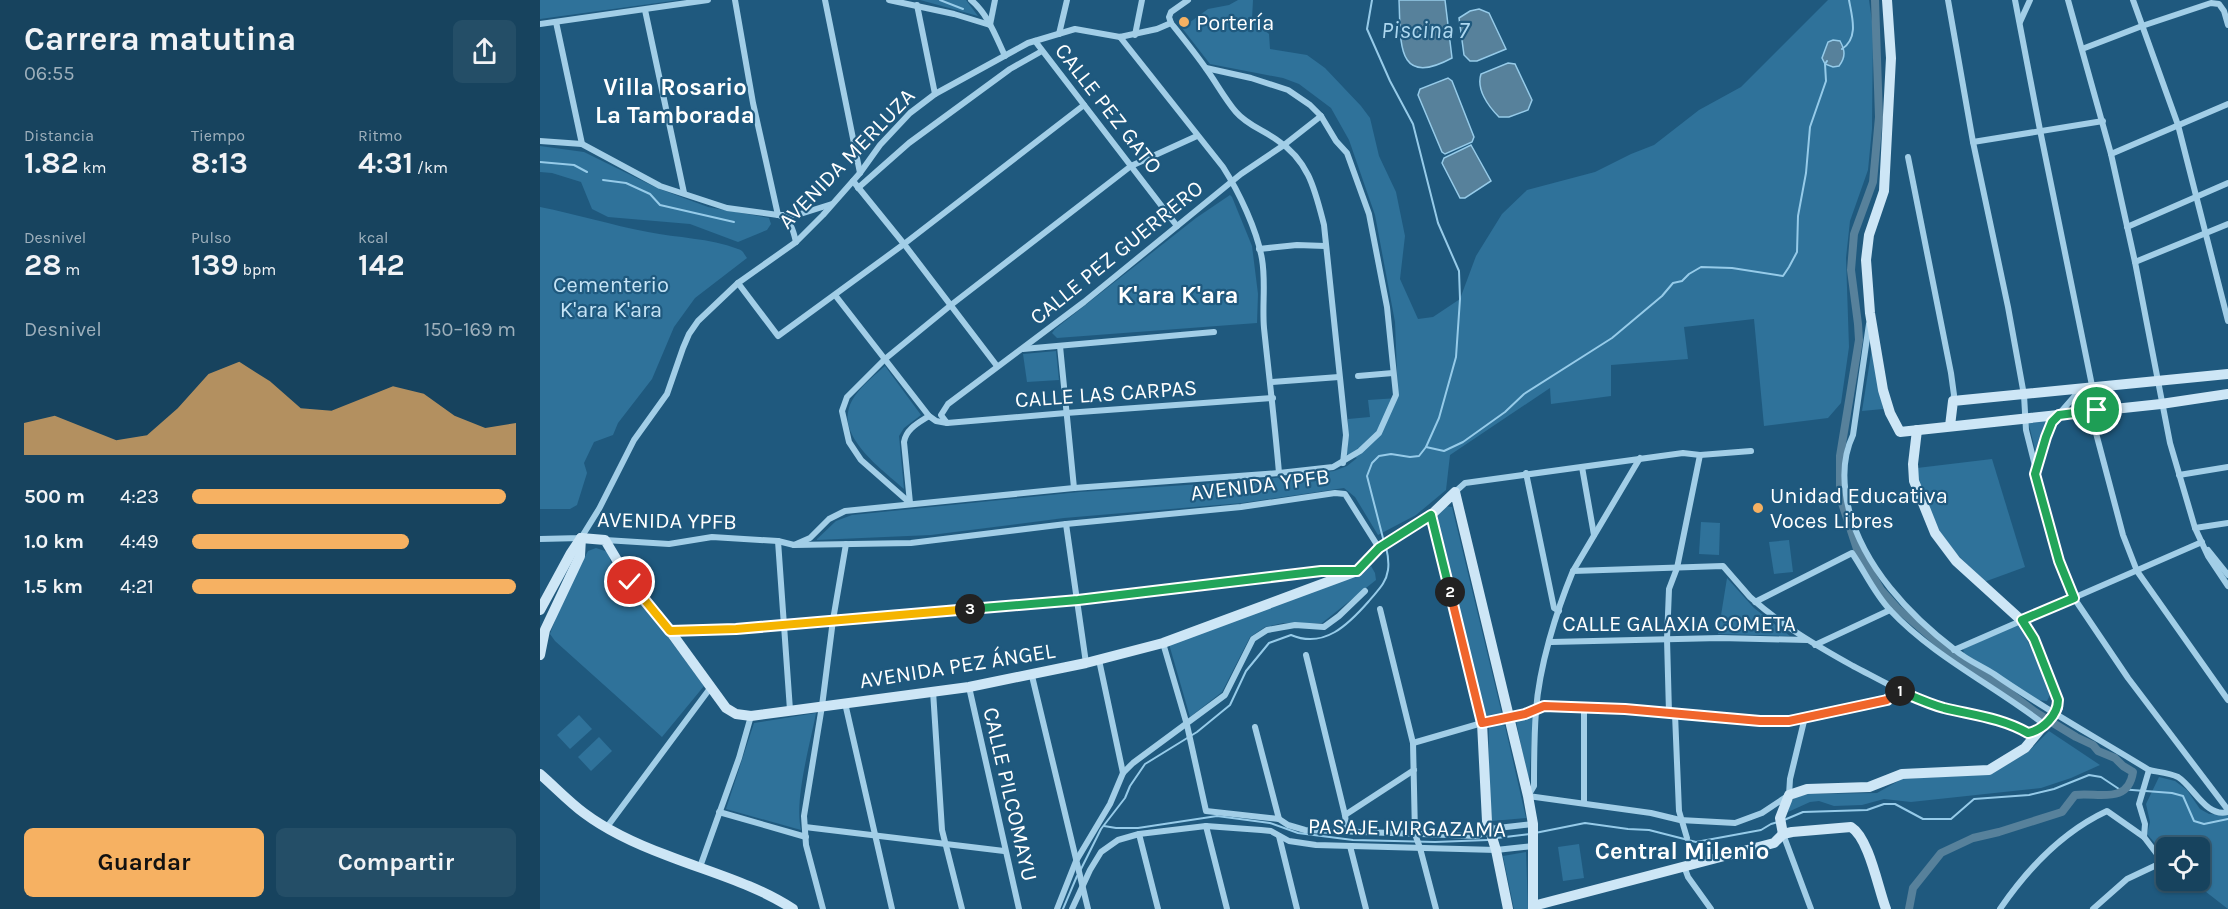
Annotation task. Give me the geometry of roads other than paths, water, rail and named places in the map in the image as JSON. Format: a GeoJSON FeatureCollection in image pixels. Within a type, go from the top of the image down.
{"type":"FeatureCollection","features":[{"type":"Feature","properties":{"kind":"street"},"geometry":{"type":"LineString","coordinates":[[540,24],[708,0]]}},
{"type":"Feature","properties":{"kind":"street"},"geometry":{"type":"LineString","coordinates":[[735,0],[753,103],[778,215]]}},
{"type":"Feature","properties":{"kind":"street"},"geometry":{"type":"LineString","coordinates":[[825,0],[860,173]]}},
{"type":"Feature","properties":{"kind":"street"},"geometry":{"type":"LineString","coordinates":[[889,0],[917,5],[990,25]]}},
{"type":"Feature","properties":{"kind":"street"},"geometry":{"type":"LineString","coordinates":[[971,0],[978,6],[990,25],[1005,56]]}},
{"type":"Feature","properties":{"kind":"street"},"geometry":{"type":"LineString","coordinates":[[990,25],[995,0]]}},
{"type":"Feature","properties":{"kind":"street"},"geometry":{"type":"LineString","coordinates":[[1059,34],[1067,0]]}},
{"type":"Feature","properties":{"kind":"street"},"geometry":{"type":"LineString","coordinates":[[1135,35],[1143,0]]}},
{"type":"Feature","properties":{"kind":"street"},"geometry":{"type":"LineString","coordinates":[[1188,0],[1171,12],[1168,17],[1171,23],[1206,68],[1234,110],[1244,120],[1284,145],[1302,162],[1309,176],[1324,225],[1346,435],[1342,463]]}},
{"type":"Feature","properties":{"kind":"street"},"geometry":{"type":"LineString","coordinates":[[1887,0],[1891,58],[1884,191],[1869,236],[1866,260],[1870,313],[1883,390],[1890,413],[1900,432],[2161,404],[2228,394]]}},
{"type":"Feature","properties":{"kind":"street"},"geometry":{"type":"LineString","coordinates":[[1755,602],[1852,553],[1867,579],[1890,610],[1939,652],[2050,719],[2149,770],[2176,776],[2213,810],[2222,813],[2228,811],[2128,678],[2074,598],[2059,561],[2035,474],[2008,307],[1973,142],[1948,0]]}},
{"type":"Feature","properties":{"kind":"street"},"geometry":{"type":"LineString","coordinates":[[2015,0],[2097,410],[2092,418],[2094,428],[2123,534],[2137,571],[2228,699]]}},
{"type":"Feature","properties":{"kind":"street"},"geometry":{"type":"LineString","coordinates":[[2019,23],[2030,0]]}},
{"type":"Feature","properties":{"kind":"street"},"geometry":{"type":"LineString","coordinates":[[2068,0],[2111,154],[2135,262],[2161,404],[2179,475],[2195,528],[2208,556],[2228,586]]}},
{"type":"Feature","properties":{"kind":"street"},"geometry":{"type":"LineString","coordinates":[[2133,0],[2178,125],[2228,321]]}},
{"type":"Feature","properties":{"kind":"street"},"geometry":{"type":"LineString","coordinates":[[2082,49],[2211,3],[2219,4],[2228,24]]}},
{"type":"Feature","properties":{"kind":"street"},"geometry":{"type":"LineString","coordinates":[[917,5],[935,94]]}},
{"type":"Feature","properties":{"kind":"street"},"geometry":{"type":"LineString","coordinates":[[645,10],[684,193]]}},
{"type":"Feature","properties":{"kind":"street"},"geometry":{"type":"LineString","coordinates":[[556,22],[582,144]]}},
{"type":"Feature","properties":{"kind":"street","name":"AVENIDA MERLUZA"},"geometry":{"type":"LineString","coordinates":[[540,610],[571,552],[599,509],[634,440],[667,394],[689,334],[698,321],[738,283],[796,242],[834,203],[880,145],[903,121],[935,94],[1035,41],[1075,29],[1120,37],[1135,35],[1171,23]]}},
{"type":"Feature","properties":{"kind":"street"},"geometry":{"type":"LineString","coordinates":[[1120,37],[1232,182],[1252,227],[1262,260],[1264,328],[1272,382],[1279,473]]}},
{"type":"Feature","properties":{"kind":"street","name":"CALLE PEZ GATO"},"geometry":{"type":"LineString","coordinates":[[1035,41],[1177,226]]}},
{"type":"Feature","properties":{"kind":"street","name":"AVENIDA MERLUZA"},"geometry":{"type":"LineString","coordinates":[[858,188],[909,142],[1010,69],[1042,51]]}},
{"type":"Feature","properties":{"kind":"street"},"geometry":{"type":"LineString","coordinates":[[1206,68],[1251,78],[1288,90],[1310,105],[1321,116],[1336,141],[1347,153],[1369,214],[1387,307],[1396,395],[1379,433],[1342,463]]}},
{"type":"Feature","properties":{"kind":"street"},"geometry":{"type":"LineString","coordinates":[[2111,154],[2228,104]]}},
{"type":"Feature","properties":{"kind":"street"},"geometry":{"type":"LineString","coordinates":[[738,283],[778,336],[904,244],[1084,105]]}},
{"type":"Feature","properties":{"kind":"street","name":"CALLE PEZ GUERRERO"},"geometry":{"type":"LineString","coordinates":[[945,422],[941,415],[944,408],[1084,302],[1232,182],[1321,116]]}},
{"type":"Feature","properties":{"kind":"street"},"geometry":{"type":"LineString","coordinates":[[1973,142],[2103,122]]}},
{"type":"Feature","properties":{"kind":"street"},"geometry":{"type":"LineString","coordinates":[[910,503],[861,460],[849,442],[842,411],[847,397],[885,359],[951,305],[1131,166],[1197,136]]}},
{"type":"Feature","properties":{"kind":"street"},"geometry":{"type":"LineString","coordinates":[[540,141],[582,144],[660,186],[727,208],[778,215],[797,215],[834,203]]}},
{"type":"Feature","properties":{"kind":"street"},"geometry":{"type":"LineString","coordinates":[[1908,157],[1951,373],[1954,395],[1950,426]]}},
{"type":"Feature","properties":{"kind":"street"},"geometry":{"type":"LineString","coordinates":[[853,181],[997,366]]}},
{"type":"Feature","properties":{"kind":"street"},"geometry":{"type":"LineString","coordinates":[[2127,227],[2228,183]]}},
{"type":"Feature","properties":{"kind":"street"},"geometry":{"type":"LineString","coordinates":[[778,215],[788,220],[796,242]]}},
{"type":"Feature","properties":{"kind":"street"},"geometry":{"type":"LineString","coordinates":[[2135,262],[2228,224]]}},
{"type":"Feature","properties":{"kind":"street"},"geometry":{"type":"LineString","coordinates":[[1259,249],[1297,245],[1325,246]]}},
{"type":"Feature","properties":{"kind":"street"},"geometry":{"type":"LineString","coordinates":[[836,295],[929,417],[945,422]]}},
{"type":"Feature","properties":{"kind":"street"},"geometry":{"type":"LineString","coordinates":[[1870,313],[1853,435],[1848,448],[1844,479],[1845,495],[1860,539],[1888,585],[1911,611],[1954,650],[2050,719]]}},
{"type":"Feature","properties":{"kind":"street"},"geometry":{"type":"LineString","coordinates":[[1022,349],[1214,332]]}},
{"type":"Feature","properties":{"kind":"street"},"geometry":{"type":"LineString","coordinates":[[1059,346],[1074,488]]}},
{"type":"Feature","properties":{"kind":"street"},"geometry":{"type":"LineString","coordinates":[[1358,375],[1393,373]]}},
{"type":"Feature","properties":{"kind":"street"},"geometry":{"type":"LineString","coordinates":[[1953,401],[2228,374]]}},
{"type":"Feature","properties":{"kind":"street"},"geometry":{"type":"LineString","coordinates":[[1272,382],[1339,377]]}},
{"type":"Feature","properties":{"kind":"street"},"geometry":{"type":"LineString","coordinates":[[2035,474],[2052,422],[2080,389]]}},
{"type":"Feature","properties":{"kind":"street","name":"CALLE LAS CARPAS"},"geometry":{"type":"LineString","coordinates":[[945,422],[1273,398]]}},
{"type":"Feature","properties":{"kind":"street"},"geometry":{"type":"LineString","coordinates":[[910,503],[905,435],[929,417]]}},
{"type":"Feature","properties":{"kind":"street"},"geometry":{"type":"LineString","coordinates":[[1528,796],[1651,813],[1680,820],[1735,824],[1762,813],[1789,795],[1807,789],[1869,787],[1902,774],[1989,770],[2025,748],[2058,708],[2058,700],[2034,639],[2022,620],[1956,561],[1935,533],[1914,481],[1913,464],[1917,430]]}},
{"type":"Feature","properties":{"kind":"street"},"geometry":{"type":"LineString","coordinates":[[1383,545],[1431,515],[1465,483],[1683,453],[1701,455],[1751,451]]}},
{"type":"Feature","properties":{"kind":"street"},"geometry":{"type":"LineString","coordinates":[[1687,838],[1680,820],[1667,639],[1669,589],[1677,568],[1701,455]]}},
{"type":"Feature","properties":{"kind":"street"},"geometry":{"type":"LineString","coordinates":[[1528,796],[1534,786],[1536,711],[1542,669],[1559,611],[1573,571],[1640,458]]}},
{"type":"Feature","properties":{"kind":"street","name":"AVENIDA YPFB"},"geometry":{"type":"LineString","coordinates":[[794,545],[810,538],[829,519],[845,511],[1074,488],[1279,473],[1342,463]]}},
{"type":"Feature","properties":{"kind":"street"},"geometry":{"type":"LineString","coordinates":[[1581,467],[1594,535]]}},
{"type":"Feature","properties":{"kind":"street"},"geometry":{"type":"LineString","coordinates":[[2179,475],[2228,467]]}},
{"type":"Feature","properties":{"kind":"street"},"geometry":{"type":"LineString","coordinates":[[1526,473],[1554,608],[1559,611]]}},
{"type":"Feature","properties":{"kind":"street"},"geometry":{"type":"LineString","coordinates":[[1455,492],[1528,796],[1533,824],[1533,907],[1774,843],[1789,795],[1790,779],[1805,717]]}},
{"type":"Feature","properties":{"kind":"street","name":"AVENIDA YPFB"},"geometry":{"type":"LineString","coordinates":[[540,538],[581,538],[669,544],[712,537],[778,541],[794,545],[911,543],[1066,524],[1241,507],[1335,493],[1345,494],[1383,545]]}},
{"type":"Feature","properties":{"kind":"street"},"geometry":{"type":"LineString","coordinates":[[1431,515],[1482,723],[1487,821],[1496,850],[1508,909]]}},
{"type":"Feature","properties":{"kind":"street"},"geometry":{"type":"LineString","coordinates":[[2195,528],[2228,523]]}},
{"type":"Feature","properties":{"kind":"street"},"geometry":{"type":"LineString","coordinates":[[1066,524],[1086,663]]}},
{"type":"Feature","properties":{"kind":"street","name":"AVENIDA MERLUZA"},"geometry":{"type":"LineString","coordinates":[[540,655],[545,630],[580,556],[581,538]]}},
{"type":"Feature","properties":{"kind":"street"},"geometry":{"type":"LineString","coordinates":[[606,540],[630,582],[670,631],[726,708],[735,714],[751,716],[739,758],[700,867]]}},
{"type":"Feature","properties":{"kind":"street"},"geometry":{"type":"LineString","coordinates":[[778,541],[790,710]]}},
{"type":"Feature","properties":{"kind":"street"},"geometry":{"type":"LineString","coordinates":[[1954,650],[2201,541]]}},
{"type":"Feature","properties":{"kind":"street"},"geometry":{"type":"LineString","coordinates":[[2201,541],[2228,576]]}},
{"type":"Feature","properties":{"kind":"street"},"geometry":{"type":"LineString","coordinates":[[823,909],[806,837],[806,801],[822,705],[832,620],[846,544]]}},
{"type":"Feature","properties":{"kind":"street","name":"AVENIDA PEZ ÁNGEL"},"geometry":{"type":"LineString","coordinates":[[751,716],[969,687],[1032,676],[1163,643],[1357,571],[1383,545]]}},
{"type":"Feature","properties":{"kind":"street"},"geometry":{"type":"LineString","coordinates":[[1573,571],[1723,566],[1755,602],[1807,640],[1898,691],[1942,707],[1982,715],[2018,727],[2028,733],[2050,719]]}},
{"type":"Feature","properties":{"kind":"street"},"geometry":{"type":"LineString","coordinates":[[670,631],[736,629],[1078,600],[1244,579],[1321,571],[1357,571]]}},
{"type":"Feature","properties":{"kind":"street"},"geometry":{"type":"LineString","coordinates":[[1056,909],[1110,804],[1123,773],[1133,763],[1188,732],[1225,695],[1253,639],[1267,630],[1295,625],[1324,627],[1365,591]]}},
{"type":"Feature","properties":{"kind":"street"},"geometry":{"type":"LineString","coordinates":[[1380,609],[1413,743],[1415,834],[1436,909]]}},
{"type":"Feature","properties":{"kind":"street","name":"CALLE GALAXIA COMETA"},"geometry":{"type":"LineString","coordinates":[[1815,645],[1890,610]]}},
{"type":"Feature","properties":{"kind":"street","name":"CALLE GALAXIA COMETA"},"geometry":{"type":"LineString","coordinates":[[1551,642],[1667,639],[1807,640]]}},
{"type":"Feature","properties":{"kind":"street"},"geometry":{"type":"LineString","coordinates":[[1163,643],[1188,732]]}},
{"type":"Feature","properties":{"kind":"street"},"geometry":{"type":"LineString","coordinates":[[1306,655],[1346,815],[1347,831]]}},
{"type":"Feature","properties":{"kind":"street"},"geometry":{"type":"LineString","coordinates":[[1099,660],[1123,773]]}},
{"type":"Feature","properties":{"kind":"street"},"geometry":{"type":"LineString","coordinates":[[1032,676],[1088,909]]}},
{"type":"Feature","properties":{"kind":"street"},"geometry":{"type":"LineString","coordinates":[[607,827],[711,687]]}},
{"type":"Feature","properties":{"kind":"street","name":"CALLE PILCOMAYU"},"geometry":{"type":"LineString","coordinates":[[969,687],[1004,851],[1019,909]]}},
{"type":"Feature","properties":{"kind":"street"},"geometry":{"type":"LineString","coordinates":[[933,690],[942,830],[962,909]]}},
{"type":"Feature","properties":{"kind":"street"},"geometry":{"type":"LineString","coordinates":[[1413,743],[1482,723],[1536,711],[1544,706],[1584,706],[1760,721],[1789,721],[1887,700],[1898,691]]}},
{"type":"Feature","properties":{"kind":"street"},"geometry":{"type":"LineString","coordinates":[[845,703],[892,909]]}},
{"type":"Feature","properties":{"kind":"street"},"geometry":{"type":"LineString","coordinates":[[1584,706],[1584,803]]}},
{"type":"Feature","properties":{"kind":"street"},"geometry":{"type":"LineString","coordinates":[[1256,727],[1279,819]]}},
{"type":"Feature","properties":{"kind":"street","name":"PASAJE IVIRGAZAMA"},"geometry":{"type":"LineString","coordinates":[[1188,732],[1206,811],[1279,819],[1288,825],[1305,830],[1479,836],[1489,830],[1533,824]]}},
{"type":"Feature","properties":{"kind":"street"},"geometry":{"type":"LineString","coordinates":[[1346,815],[1414,770]]}},
{"type":"Feature","properties":{"kind":"street"},"geometry":{"type":"LineString","coordinates":[[2144,837],[2145,824],[2139,804],[2149,770]]}},
{"type":"Feature","properties":{"kind":"street"},"geometry":{"type":"LineString","coordinates":[[540,774],[585,813],[607,827],[665,855],[777,899],[793,909]]}},
{"type":"Feature","properties":{"kind":"street"},"geometry":{"type":"LineString","coordinates":[[2000,909],[2033,866],[2068,834],[2094,816],[2107,811],[2144,837],[2163,862],[2127,879],[2093,909]]}},
{"type":"Feature","properties":{"kind":"street"},"geometry":{"type":"LineString","coordinates":[[719,812],[806,837]]}},
{"type":"Feature","properties":{"kind":"street"},"geometry":{"type":"LineString","coordinates":[[1206,826],[1227,909]]}},
{"type":"Feature","properties":{"kind":"street","name":"PASAJE IVIRGAZAMA"},"geometry":{"type":"LineString","coordinates":[[1072,909],[1101,852],[1118,840],[1139,834],[1206,826],[1261,830],[1302,844],[1496,850],[1533,846]]}},
{"type":"Feature","properties":{"kind":"street"},"geometry":{"type":"LineString","coordinates":[[1781,826],[1811,909]]}},
{"type":"Feature","properties":{"kind":"street"},"geometry":{"type":"LineString","coordinates":[[1781,826],[1792,832],[1851,827],[1856,831],[1866,850],[1886,909]]}},
{"type":"Feature","properties":{"kind":"street"},"geometry":{"type":"LineString","coordinates":[[805,827],[1004,851]]}},
{"type":"Feature","properties":{"kind":"street"},"geometry":{"type":"LineString","coordinates":[[1139,834],[1158,909]]}},
{"type":"Feature","properties":{"kind":"street"},"geometry":{"type":"LineString","coordinates":[[1279,836],[1297,909]]}},
{"type":"Feature","properties":{"kind":"street"},"geometry":{"type":"LineString","coordinates":[[1350,846],[1366,909]]}},
{"type":"Feature","properties":{"kind":"street"},"geometry":{"type":"LineString","coordinates":[[1684,866],[1688,877],[1711,909]]}},
{"type":"Feature","properties":{"kind":"water","name":"Piscina 7"},"geometry":{"type":"Polygon","coordinates":[[[1399,0],[1445,0],[1452,58],[1433,66],[1420,68],[1411,64],[1405,56],[1402,44],[1399,0]]]}},
{"type":"Feature","properties":{"kind":"water"},"geometry":{"type":"Polygon","coordinates":[[[1479,9],[1489,13],[1506,49],[1477,61],[1470,61],[1464,55],[1459,18],[1470,11],[1479,9]]]}},
{"type":"Feature","properties":{"kind":"water"},"geometry":{"type":"Polygon","coordinates":[[[1840,41],[1844,54],[1839,66],[1833,67],[1825,64],[1822,58],[1828,42],[1840,41]]]}},
{"type":"Feature","properties":{"kind":"water"},"geometry":{"type":"Polygon","coordinates":[[[1508,63],[1515,64],[1532,100],[1528,110],[1509,117],[1499,117],[1484,97],[1480,86],[1481,74],[1508,63]]]}},
{"type":"Feature","properties":{"kind":"water"},"geometry":{"type":"Polygon","coordinates":[[[1448,78],[1452,81],[1474,137],[1472,142],[1445,154],[1442,152],[1418,95],[1420,89],[1448,78]]]}},
{"type":"Feature","properties":{"kind":"water"},"geometry":{"type":"Polygon","coordinates":[[[1471,145],[1491,181],[1465,198],[1460,198],[1442,163],[1444,158],[1471,145]]]}},
{"type":"Feature","properties":{"kind":"waterway"},"geometry":{"type":"LineString","coordinates":[[940,0],[963,9]]}},
{"type":"Feature","properties":{"kind":"waterway"},"geometry":{"type":"LineString","coordinates":[[1372,0],[1367,29],[1390,81],[1413,124],[1438,223],[1459,271],[1460,299],[1456,357],[1439,418],[1426,447],[1419,456],[1391,454],[1379,456],[1372,463],[1367,476],[1384,542]]}},
{"type":"Feature","properties":{"kind":"waterway"},"geometry":{"type":"LineString","coordinates":[[1842,49],[1851,39],[1853,27],[1849,0]]}},
{"type":"Feature","properties":{"kind":"waterway"},"geometry":{"type":"LineString","coordinates":[[1875,0],[1879,117],[1873,182],[1854,234],[1851,270],[1859,340],[1840,456],[1840,497],[1857,549],[1881,590],[1897,608],[1960,662],[1998,684],[2035,712],[2093,745],[2098,751],[2115,758],[2133,772],[2130,782],[2119,793],[2075,795],[2062,812],[1973,838],[1941,853],[1913,888],[1909,909]]}},
{"type":"Feature","properties":{"kind":"waterway"},"geometry":{"type":"LineString","coordinates":[[1426,447],[1444,451],[1463,442],[1505,412],[1524,394],[1612,338],[1662,296],[1673,283],[1682,281],[1701,267],[1732,268],[1783,276],[1797,252],[1798,216],[1806,173],[1810,127],[1826,81],[1825,64],[1827,61]]}},
{"type":"Feature","properties":{"kind":"waterway"},"geometry":{"type":"LineString","coordinates":[[540,162],[574,165],[587,172]]}},
{"type":"Feature","properties":{"kind":"waterway"},"geometry":{"type":"LineString","coordinates":[[603,180],[626,183],[650,194],[660,205],[734,222]]}},
{"type":"Feature","properties":{"kind":"waterway"},"geometry":{"type":"LineString","coordinates":[[1080,871],[1101,829],[1125,798],[1145,764],[1197,732],[1230,705],[1246,671],[1269,643],[1291,635],[1303,639],[1325,637],[1353,618],[1385,579],[1388,570],[1386,547]]}},
{"type":"Feature","properties":{"kind":"waterway"},"geometry":{"type":"LineString","coordinates":[[1784,820],[1803,812],[1867,810],[1884,804],[1895,804],[1923,819],[1951,819],[1974,799],[2029,795],[2054,789],[2089,775],[2101,777],[2119,789],[2183,796],[2194,821],[2204,824],[2228,819]]}},
{"type":"Feature","properties":{"kind":"waterway"},"geometry":{"type":"LineString","coordinates":[[1104,826],[1138,828],[1217,816],[1270,823],[1298,833],[1353,840],[1435,842],[1488,840]]}},
{"type":"Feature","properties":{"kind":"waterway"},"geometry":{"type":"LineString","coordinates":[[1535,833],[1585,823],[1649,830],[1696,842],[1761,830],[1778,822]]}},
{"type":"Feature","properties":{"kind":"waterway"},"geometry":{"type":"LineString","coordinates":[[1497,838],[1530,834]]}},
{"type":"Feature","properties":{"kind":"waterway"},"geometry":{"type":"LineString","coordinates":[[1063,909],[1077,876]]}},
{"type":"Feature","properties":{"kind":"place","name":"Portería"},"geometry":{"type":"Point","coordinates":[1184,22]}},
{"type":"Feature","properties":{"kind":"place","name":"Unidad Educativa Voces Libres"},"geometry":{"type":"Point","coordinates":[1758,508]}},
{"type":"Feature","properties":{"kind":"district","name":"Villa Rosario La Tamborada"},"geometry":{"type":"Point","coordinates":[675,101]}},
{"type":"Feature","properties":{"kind":"district","name":"K'ara K'ara"},"geometry":{"type":"Point","coordinates":[1178,295]}},
{"type":"Feature","properties":{"kind":"district","name":"Central Milenio"},"geometry":{"type":"Point","coordinates":[1682,851]}},
{"type":"Feature","properties":{"kind":"park label","name":"Cementerio K'ara K'ara"},"geometry":{"type":"Point","coordinates":[611,296]}}]}
